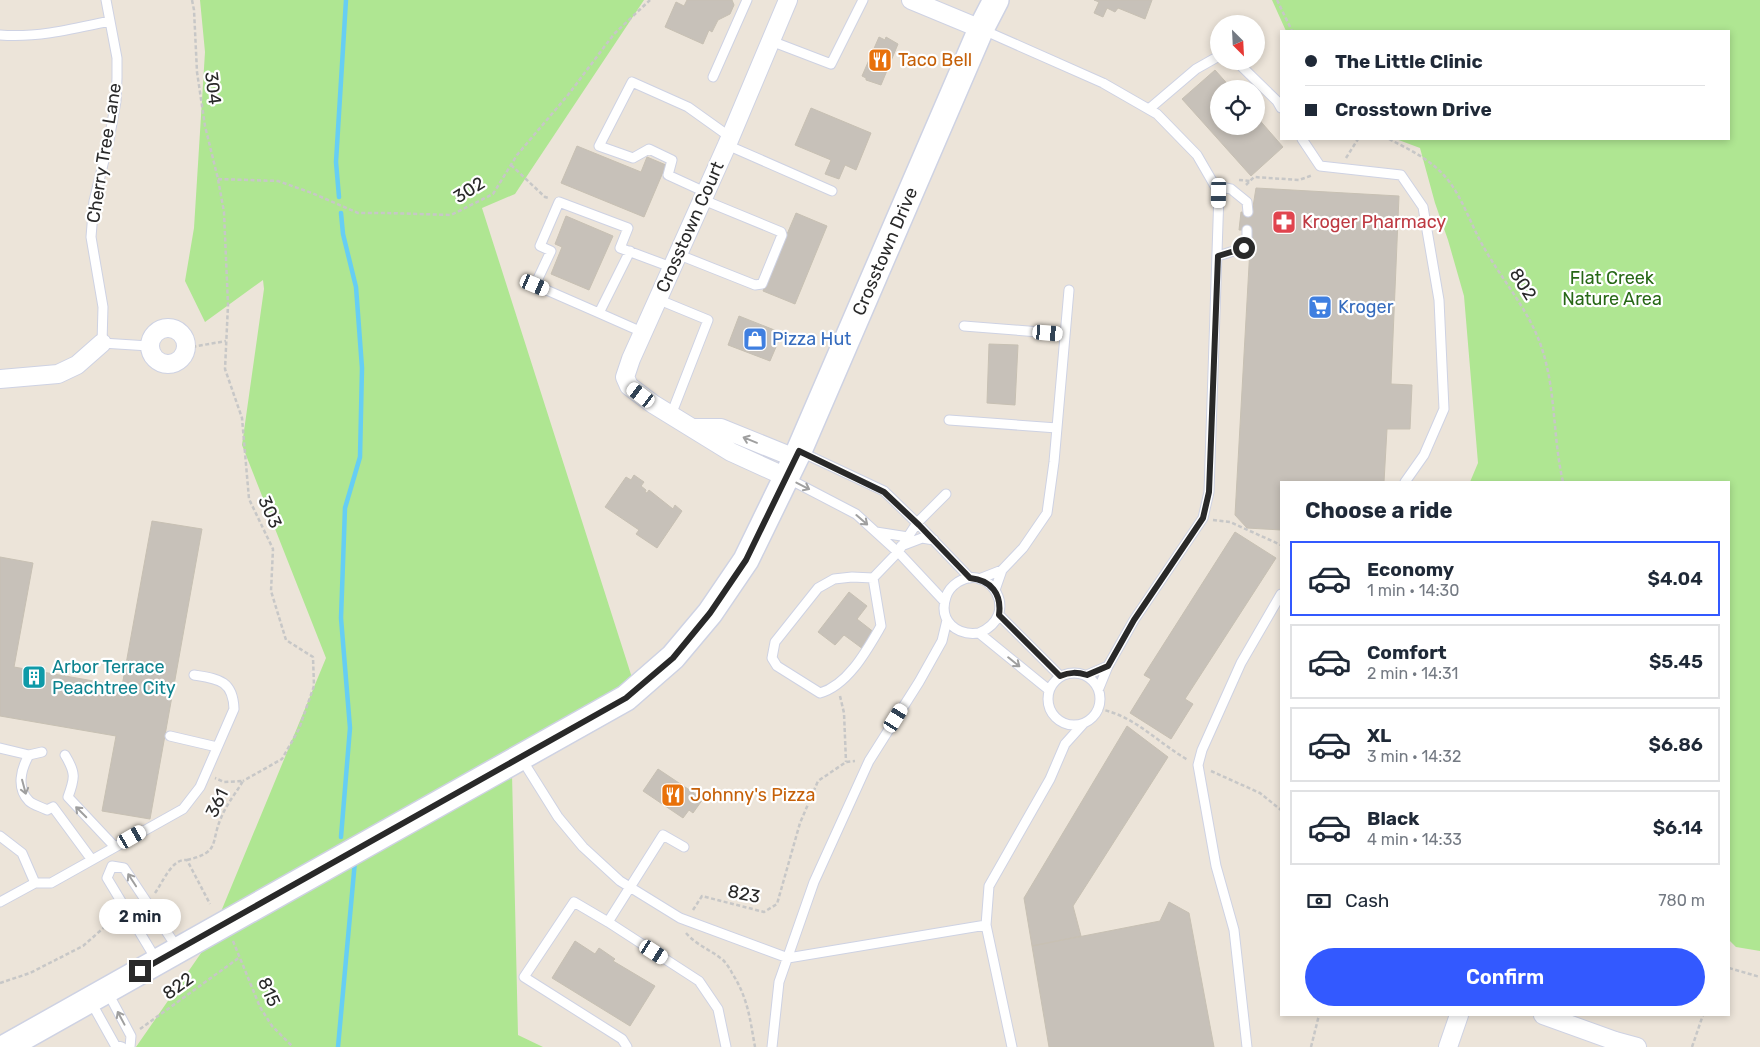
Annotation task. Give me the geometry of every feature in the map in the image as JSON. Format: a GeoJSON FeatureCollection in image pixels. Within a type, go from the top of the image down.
{"type":"FeatureCollection","features":[{"type":"Feature","properties":{"kind":"street","name":"Crosstown Court"},"geometry":{"type":"LineString","coordinates":[[788,0],[729,141],[642,332],[625,377],[629,386],[691,428],[731,452],[793,462]]}},
{"type":"Feature","properties":{"kind":"street"},"geometry":{"type":"LineString","coordinates":[[911,0],[981,29]]}},
{"type":"Feature","properties":{"kind":"street","name":"Crosstown Drive"},"geometry":{"type":"LineString","coordinates":[[6,1047],[626,698],[673,658],[710,613],[746,560],[793,462],[981,29],[996,0]]}},
{"type":"Feature","properties":{"kind":"street"},"geometry":{"type":"LineString","coordinates":[[162,328],[168,328],[174,329],[184,336],[186,348],[181,359],[176,363],[170,364],[158,362],[153,358],[149,346],[153,335],[162,328]]}},
{"type":"Feature","properties":{"kind":"street"},"geometry":{"type":"LineString","coordinates":[[0,379],[58,374],[77,366],[102,343]]}},
{"type":"Feature","properties":{"kind":"street"},"geometry":{"type":"LineString","coordinates":[[1448,1047],[1459,1016]]}},
{"type":"Feature","properties":{"kind":"street"},"geometry":{"type":"LineString","coordinates":[[1546,1016],[1637,1047]]}},
{"type":"Feature","properties":{"kind":"lane","name":"Cherry Tree Lane"},"geometry":{"type":"LineString","coordinates":[[102,343],[103,307],[91,237],[94,201],[109,140],[116,101],[117,58],[106,0]]}},
{"type":"Feature","properties":{"kind":"lane"},"geometry":{"type":"LineString","coordinates":[[713,77],[747,0]]}},
{"type":"Feature","properties":{"kind":"lane"},"geometry":{"type":"LineString","coordinates":[[771,41],[831,64],[863,0]]}},
{"type":"Feature","properties":{"kind":"lane"},"geometry":{"type":"LineString","coordinates":[[0,35],[51,33],[110,21]]}},
{"type":"Feature","properties":{"kind":"lane"},"geometry":{"type":"LineString","coordinates":[[981,29],[1103,84],[1157,114],[1197,155],[1219,193],[1209,492],[1203,518],[1134,620],[1108,666],[1099,688]]}},
{"type":"Feature","properties":{"kind":"lane"},"geometry":{"type":"LineString","coordinates":[[1149,109],[1196,69],[1210,61]]}},
{"type":"Feature","properties":{"kind":"lane"},"geometry":{"type":"LineString","coordinates":[[1245,70],[1280,106]]}},
{"type":"Feature","properties":{"kind":"lane"},"geometry":{"type":"LineString","coordinates":[[642,332],[535,285],[552,251],[540,246],[559,202],[628,228],[620,248],[674,261],[755,285],[762,284],[782,235],[781,232],[703,196],[668,175],[672,160],[649,150],[632,158],[599,146],[632,82],[688,107],[729,141],[832,191]]}},
{"type":"Feature","properties":{"kind":"lane"},"geometry":{"type":"LineString","coordinates":[[1303,140],[1320,166],[1401,175],[1423,207],[1439,300],[1444,409],[1424,455],[1407,481]]}},
{"type":"Feature","properties":{"kind":"lane"},"geometry":{"type":"LineString","coordinates":[[1215,186],[1230,189],[1247,202],[1248,212]]}},
{"type":"Feature","properties":{"kind":"lane"},"geometry":{"type":"LineString","coordinates":[[1218,256],[1244,248],[1248,230]]}},
{"type":"Feature","properties":{"kind":"lane"},"geometry":{"type":"LineString","coordinates":[[599,312],[630,251]]}},
{"type":"Feature","properties":{"kind":"lane"},"geometry":{"type":"LineString","coordinates":[[995,590],[1002,570],[1023,548],[1046,513],[1057,428],[1069,290]]}},
{"type":"Feature","properties":{"kind":"lane"},"geometry":{"type":"LineString","coordinates":[[657,299],[708,320],[671,415]]}},
{"type":"Feature","properties":{"kind":"lane"},"geometry":{"type":"LineString","coordinates":[[964,326],[1065,334]]}},
{"type":"Feature","properties":{"kind":"lane"},"geometry":{"type":"LineString","coordinates":[[102,343],[149,346]]}},
{"type":"Feature","properties":{"kind":"lane"},"geometry":{"type":"LineString","coordinates":[[949,420],[1057,428]]}},
{"type":"Feature","properties":{"kind":"lane"},"geometry":{"type":"LineString","coordinates":[[793,462],[884,492],[974,579],[985,581],[995,590],[1000,606],[999,615],[995,623],[988,630],[979,634],[961,632],[947,620],[944,611],[944,601],[947,593],[961,580],[974,579],[1002,570]]}},
{"type":"Feature","properties":{"kind":"lane"},"geometry":{"type":"LineString","coordinates":[[793,462],[876,532],[900,549],[944,601]]}},
{"type":"Feature","properties":{"kind":"lane"},"geometry":{"type":"LineString","coordinates":[[873,578],[881,626],[864,655],[838,685],[820,693],[777,666],[772,658],[775,642],[818,588],[834,580],[852,577],[873,578],[900,549],[917,523],[946,494]]}},
{"type":"Feature","properties":{"kind":"lane"},"geometry":{"type":"LineString","coordinates":[[876,532],[908,537]]}},
{"type":"Feature","properties":{"kind":"lane"},"geometry":{"type":"LineString","coordinates":[[900,549],[922,538],[934,540]]}},
{"type":"Feature","properties":{"kind":"lane"},"geometry":{"type":"LineString","coordinates":[[1246,1047],[1234,930],[1216,866],[1198,765],[1202,750],[1241,663],[1280,596]]}},
{"type":"Feature","properties":{"kind":"lane"},"geometry":{"type":"LineString","coordinates":[[999,615],[1060,676]]}},
{"type":"Feature","properties":{"kind":"lane"},"geometry":{"type":"LineString","coordinates":[[772,1047],[780,982],[814,882],[869,761],[919,682],[942,641],[947,620]]}},
{"type":"Feature","properties":{"kind":"lane"},"geometry":{"type":"LineString","coordinates":[[942,641],[961,632]]}},
{"type":"Feature","properties":{"kind":"lane"},"geometry":{"type":"LineString","coordinates":[[979,634],[1049,690]]}},
{"type":"Feature","properties":{"kind":"lane"},"geometry":{"type":"LineString","coordinates":[[1087,675],[1108,666]]}},
{"type":"Feature","properties":{"kind":"lane"},"geometry":{"type":"LineString","coordinates":[[1012,1047],[986,925],[989,886],[1050,779],[1065,744],[1099,709],[1101,695],[1094,681],[1087,675],[1069,672],[1060,676],[1049,690],[1048,698],[1052,713],[1063,723],[1070,725],[1083,724]]}},
{"type":"Feature","properties":{"kind":"lane"},"geometry":{"type":"LineString","coordinates":[[0,902],[35,883],[51,883],[183,809],[200,787],[234,709],[233,695],[220,679],[194,675]]}},
{"type":"Feature","properties":{"kind":"lane"},"geometry":{"type":"LineString","coordinates":[[1063,723],[1065,744]]}},
{"type":"Feature","properties":{"kind":"lane"},"geometry":{"type":"LineString","coordinates":[[170,736],[217,747]]}},
{"type":"Feature","properties":{"kind":"lane"},"geometry":{"type":"LineString","coordinates":[[0,748],[29,755],[42,752]]}},
{"type":"Feature","properties":{"kind":"lane"},"geometry":{"type":"LineString","coordinates":[[29,755],[22,768],[22,788],[29,801],[47,810],[68,797],[75,779],[72,766],[65,755]]}},
{"type":"Feature","properties":{"kind":"lane"},"geometry":{"type":"LineString","coordinates":[[521,758],[558,816],[583,847],[620,881],[686,920],[788,958],[986,925]]}},
{"type":"Feature","properties":{"kind":"lane"},"geometry":{"type":"LineString","coordinates":[[68,797],[115,847]]}},
{"type":"Feature","properties":{"kind":"lane"},"geometry":{"type":"LineString","coordinates":[[53,807],[92,860]]}},
{"type":"Feature","properties":{"kind":"lane"},"geometry":{"type":"LineString","coordinates":[[608,922],[663,835],[684,847]]}},
{"type":"Feature","properties":{"kind":"lane"},"geometry":{"type":"LineString","coordinates":[[0,836],[22,853],[35,883]]}},
{"type":"Feature","properties":{"kind":"lane"},"geometry":{"type":"LineString","coordinates":[[104,853],[112,866],[124,868],[168,956]]}},
{"type":"Feature","properties":{"kind":"lane"},"geometry":{"type":"LineString","coordinates":[[112,866],[107,878],[168,956]]}},
{"type":"Feature","properties":{"kind":"lane"},"geometry":{"type":"LineString","coordinates":[[627,1047],[622,1038],[524,977],[574,902],[700,981],[718,1009],[726,1047]]}},
{"type":"Feature","properties":{"kind":"lane"},"geometry":{"type":"LineString","coordinates":[[98,995],[131,1036],[130,1047]]}},
{"type":"Feature","properties":{"kind":"lane"},"geometry":{"type":"LineString","coordinates":[[98,995],[115,1044],[122,1047]]}},
{"type":"Feature","properties":{"kind":"path","name":"304"},"geometry":{"type":"LineString","coordinates":[[192,0],[197,72],[205,126],[218,179]]}},
{"type":"Feature","properties":{"kind":"path","name":"302"},"geometry":{"type":"LineString","coordinates":[[218,179],[278,181],[312,192],[358,213],[387,212],[451,215],[493,194],[517,155],[568,96],[614,34],[650,0]]}},
{"type":"Feature","properties":{"kind":"path"},"geometry":{"type":"LineString","coordinates":[[1277,0],[1292,30]]}},
{"type":"Feature","properties":{"kind":"path"},"geometry":{"type":"LineString","coordinates":[[1246,185],[1254,178],[1299,180],[1336,168],[1346,158],[1357,140]]}},
{"type":"Feature","properties":{"kind":"path","name":"802"},"geometry":{"type":"LineString","coordinates":[[1391,140],[1429,161],[1448,180],[1484,248],[1524,309],[1543,350],[1550,381],[1558,462],[1563,481]]}},
{"type":"Feature","properties":{"kind":"path"},"geometry":{"type":"LineString","coordinates":[[511,165],[545,197],[559,202]]}},
{"type":"Feature","properties":{"kind":"path","name":"303"},"geometry":{"type":"LineString","coordinates":[[218,179],[224,231],[228,305],[225,369],[242,418],[249,499],[274,549],[271,591],[286,640],[313,658],[314,686],[299,729],[282,759],[243,781]]}},
{"type":"Feature","properties":{"kind":"path"},"geometry":{"type":"LineString","coordinates":[[186,348],[227,341]]}},
{"type":"Feature","properties":{"kind":"path"},"geometry":{"type":"LineString","coordinates":[[1203,518],[1230,522],[1280,545]]}},
{"type":"Feature","properties":{"kind":"path"},"geometry":{"type":"LineString","coordinates":[[838,685],[844,713],[846,762],[869,761]]}},
{"type":"Feature","properties":{"kind":"path"},"geometry":{"type":"LineString","coordinates":[[1099,709],[1112,711],[1140,726],[1183,757],[1239,785],[1260,793],[1280,809]]}},
{"type":"Feature","properties":{"kind":"path","name":"823"},"geometry":{"type":"LineString","coordinates":[[686,920],[702,896],[764,912],[777,904],[800,824],[818,782],[846,762]]}},
{"type":"Feature","properties":{"kind":"path","name":"361"},"geometry":{"type":"LineString","coordinates":[[206,774],[224,782],[243,781]]}},
{"type":"Feature","properties":{"kind":"path","name":"361"},"geometry":{"type":"LineString","coordinates":[[187,860],[203,856],[214,844],[221,818],[243,781]]}},
{"type":"Feature","properties":{"kind":"path"},"geometry":{"type":"LineString","coordinates":[[686,920],[685,933],[726,962],[741,987],[751,1022],[755,1047]]}},
{"type":"Feature","properties":{"kind":"path","name":"815"},"geometry":{"type":"LineString","coordinates":[[232,941],[260,1007],[272,1026],[293,1047]]}},
{"type":"Feature","properties":{"kind":"path","name":"822"},"geometry":{"type":"LineString","coordinates":[[131,1036],[240,957]]}},
{"type":"Feature","properties":{"kind":"path"},"geometry":{"type":"LineString","coordinates":[[1730,968],[1760,977]]}},
{"type":"Feature","properties":{"kind":"path"},"geometry":{"type":"LineString","coordinates":[[1311,1047],[1319,1016]]}},
{"type":"Feature","properties":{"kind":"path"},"geometry":{"type":"LineString","coordinates":[[1692,1047],[1703,1016]]}},
{"type":"Feature","properties":{"kind":"green space"},"geometry":{"type":"Polygon","coordinates":[[[200,0],[644,0],[515,194],[482,208],[634,684],[512,774],[518,1035],[543,1047],[136,1047],[208,943],[326,658],[242,445],[264,289],[263,280],[205,322],[185,281],[194,228],[205,52],[200,0]]]}},
{"type":"Feature","properties":{"kind":"green space","name":"Flat Creek Nature Area"},"geometry":{"type":"Polygon","coordinates":[[[1272,0],[1760,0],[1760,951],[1736,947],[1730,941],[1730,481],[1470,481],[1478,463],[1464,296],[1420,148],[1399,140],[1730,140],[1730,30],[1286,30],[1272,0]]]}},
{"type":"Feature","properties":{"kind":"building"},"geometry":{"type":"Polygon","coordinates":[[[687,0],[732,0],[734,5],[730,14],[718,20],[712,32],[709,30],[703,44],[665,27],[676,2],[684,6],[687,0]]]}},
{"type":"Feature","properties":{"kind":"building"},"geometry":{"type":"Polygon","coordinates":[[[1094,0],[1152,0],[1145,19],[1118,8],[1115,12],[1107,8],[1103,17],[1094,13],[1099,2],[1094,0]]]}},
{"type":"Feature","properties":{"kind":"building","name":"Taco Bell"},"geometry":{"type":"Polygon","coordinates":[[[879,37],[885,40],[886,37],[898,44],[881,85],[866,80],[862,76],[879,37]]]}},
{"type":"Feature","properties":{"kind":"building"},"geometry":{"type":"Polygon","coordinates":[[[1215,70],[1224,80],[1210,80],[1210,130],[1182,99],[1215,70]]]}},
{"type":"Feature","properties":{"kind":"building"},"geometry":{"type":"Polygon","coordinates":[[[811,108],[871,133],[856,170],[845,165],[839,179],[825,174],[831,160],[795,145],[811,108]]]}},
{"type":"Feature","properties":{"kind":"building"},"geometry":{"type":"Polygon","coordinates":[[[1265,126],[1283,147],[1251,176],[1214,135],[1265,135],[1265,126]]]}},
{"type":"Feature","properties":{"kind":"building"},"geometry":{"type":"Polygon","coordinates":[[[577,146],[641,172],[647,157],[666,165],[644,217],[561,183],[577,146]]]}},
{"type":"Feature","properties":{"kind":"building","name":"Kroger"},"geometry":{"type":"Polygon","coordinates":[[[1256,188],[1399,196],[1391,384],[1412,385],[1410,429],[1387,429],[1384,481],[1280,481],[1280,530],[1247,528],[1235,515],[1251,230],[1239,230],[1241,212],[1252,213],[1256,188]]]}},
{"type":"Feature","properties":{"kind":"building"},"geometry":{"type":"Polygon","coordinates":[[[796,213],[827,226],[795,304],[763,291],[796,213]]]}},
{"type":"Feature","properties":{"kind":"building"},"geometry":{"type":"Polygon","coordinates":[[[566,216],[613,236],[589,290],[551,274],[562,247],[555,244],[566,216]]]}},
{"type":"Feature","properties":{"kind":"building","name":"Pizza Hut"},"geometry":{"type":"Polygon","coordinates":[[[739,316],[782,333],[770,361],[728,345],[739,316]]]}},
{"type":"Feature","properties":{"kind":"building"},"geometry":{"type":"Polygon","coordinates":[[[989,344],[1018,345],[1015,405],[987,403],[989,344]]]}},
{"type":"Feature","properties":{"kind":"building"},"geometry":{"type":"Polygon","coordinates":[[[634,475],[644,482],[641,486],[646,490],[645,492],[647,493],[649,490],[673,509],[675,505],[682,511],[657,548],[636,534],[639,530],[605,507],[626,477],[631,480],[634,475]]]}},
{"type":"Feature","properties":{"kind":"building","name":"Arbor Terrace Peachtree City"},"geometry":{"type":"Polygon","coordinates":[[[152,521],[202,529],[150,819],[102,811],[116,736],[0,716],[0,557],[33,563],[14,667],[122,686],[152,521]]]}},
{"type":"Feature","properties":{"kind":"building"},"geometry":{"type":"Polygon","coordinates":[[[1235,532],[1276,558],[1185,699],[1193,704],[1171,739],[1130,713],[1151,679],[1144,675],[1235,532]]]}},
{"type":"Feature","properties":{"kind":"building"},"geometry":{"type":"Polygon","coordinates":[[[849,592],[867,606],[857,619],[875,633],[863,649],[844,635],[835,645],[818,632],[849,592]]]}},
{"type":"Feature","properties":{"kind":"building"},"geometry":{"type":"Polygon","coordinates":[[[1127,726],[1168,757],[1073,906],[1081,936],[1032,946],[1024,898],[1127,726]]]}},
{"type":"Feature","properties":{"kind":"building","name":"Johnny's Pizza"},"geometry":{"type":"Polygon","coordinates":[[[658,769],[703,799],[693,813],[689,810],[683,818],[643,791],[658,769]]]}},
{"type":"Feature","properties":{"kind":"building"},"geometry":{"type":"Polygon","coordinates":[[[1169,902],[1189,913],[1214,1047],[1049,1047],[1032,946],[1160,921],[1169,902]]]}},
{"type":"Feature","properties":{"kind":"building"},"geometry":{"type":"Polygon","coordinates":[[[575,941],[595,954],[599,948],[615,959],[613,961],[655,986],[630,1026],[552,978],[575,941]]]}},
{"type":"Feature","properties":{"kind":"waterway"},"geometry":{"type":"LineString","coordinates":[[339,197],[336,162],[346,0]]}},
{"type":"Feature","properties":{"kind":"waterway"},"geometry":{"type":"LineString","coordinates":[[341,213],[343,234],[356,287],[362,368],[360,457],[345,508],[341,618],[350,728],[341,837]]}},
{"type":"Feature","properties":{"kind":"waterway"},"geometry":{"type":"LineString","coordinates":[[338,1047],[355,861]]}},
{"type":"Feature","properties":{"kind":"place","name":"Taco Bell"},"geometry":{"type":"Point","coordinates":[880,60]}},
{"type":"Feature","properties":{"kind":"place","name":"Kroger Pharmacy"},"geometry":{"type":"Point","coordinates":[1284,222]}},
{"type":"Feature","properties":{"kind":"place","name":"Kroger"},"geometry":{"type":"Point","coordinates":[1320,307]}},
{"type":"Feature","properties":{"kind":"place","name":"Pizza Hut"},"geometry":{"type":"Point","coordinates":[755,339]}},
{"type":"Feature","properties":{"kind":"place","name":"Arbor Terrace Peachtree City"},"geometry":{"type":"Point","coordinates":[34,677]}},
{"type":"Feature","properties":{"kind":"place","name":"Johnny's Pizza"},"geometry":{"type":"Point","coordinates":[673,795]}},
{"type":"Feature","properties":{"kind":"route"},"geometry":{"type":"LineString","coordinates":[[140,971],[626,698],[673,658],[710,613],[746,560],[799,451],[884,492],[970,578],[985,581],[995,590],[999,598],[999,615],[1060,676],[1069,672],[1087,675],[1108,666],[1134,620],[1203,518],[1209,492],[1218,256],[1244,248]]}}]}
